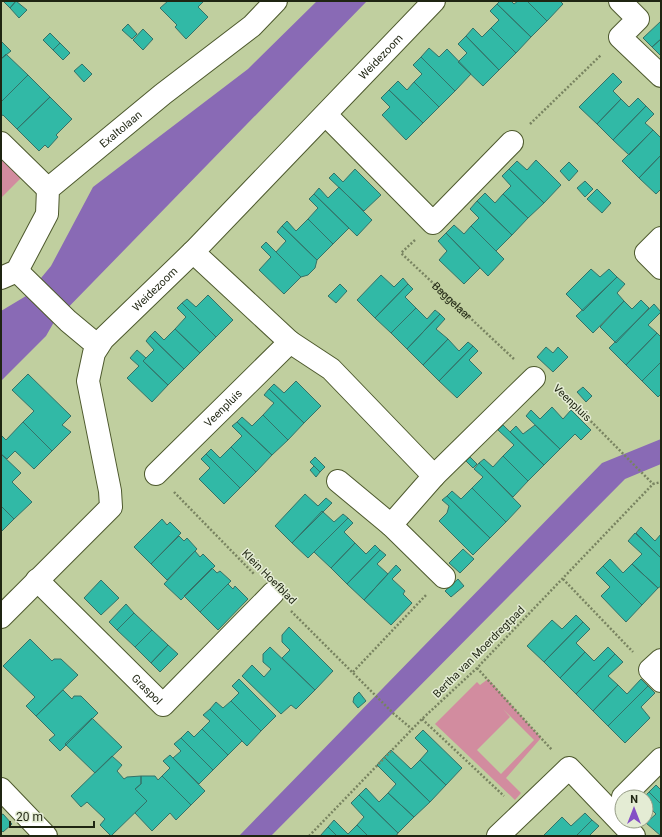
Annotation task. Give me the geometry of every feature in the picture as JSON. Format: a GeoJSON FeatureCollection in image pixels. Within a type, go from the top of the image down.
{"type":"FeatureCollection","features":[{"type":"Feature","properties":{"kind":"street","name":"Exaltolaan"},"geometry":{"type":"LineString","coordinates":[[48,189],[163,94],[252,26],[276,1]]}},
{"type":"Feature","properties":{"kind":"street","name":"Weidezoom"},"geometry":{"type":"LineString","coordinates":[[1,617],[110,507],[110,491],[88,381],[90,367],[98,346],[193,252],[434,1]]}},
{"type":"Feature","properties":{"kind":"street"},"geometry":{"type":"LineString","coordinates":[[620,1],[638,19],[620,37],[661,76]]}},
{"type":"Feature","properties":{"kind":"street"},"geometry":{"type":"LineString","coordinates":[[326,115],[433,223],[512,142]]}},
{"type":"Feature","properties":{"kind":"street"},"geometry":{"type":"LineString","coordinates":[[1,143],[48,189],[48,214],[16,277],[98,346]]}},
{"type":"Feature","properties":{"kind":"street"},"geometry":{"type":"LineString","coordinates":[[661,238],[646,253],[661,268]]}},
{"type":"Feature","properties":{"kind":"street"},"geometry":{"type":"LineString","coordinates":[[193,252],[290,342],[331,369],[434,476]]}},
{"type":"Feature","properties":{"kind":"street","name":"Veenpluis"},"geometry":{"type":"LineString","coordinates":[[156,474],[290,342]]}},
{"type":"Feature","properties":{"kind":"street"},"geometry":{"type":"LineString","coordinates":[[391,525],[434,476],[534,378]]}},
{"type":"Feature","properties":{"kind":"street"},"geometry":{"type":"LineString","coordinates":[[338,481],[391,525],[444,577]]}},
{"type":"Feature","properties":{"kind":"street","name":"Graspol"},"geometry":{"type":"LineString","coordinates":[[37,580],[163,705],[273,593]]}},
{"type":"Feature","properties":{"kind":"street"},"geometry":{"type":"LineString","coordinates":[[631,789],[661,759]]}},
{"type":"Feature","properties":{"kind":"street"},"geometry":{"type":"LineString","coordinates":[[498,836],[569,768],[614,799]]}},
{"type":"Feature","properties":{"kind":"street"},"geometry":{"type":"LineString","coordinates":[[1,789],[46,836]]}},
{"type":"Feature","properties":{"kind":"path"},"geometry":{"type":"LineString","coordinates":[[512,142],[620,37]]}},
{"type":"Feature","properties":{"kind":"path","name":"Baggelaar"},"geometry":{"type":"LineString","coordinates":[[433,223],[401,253],[534,378]]}},
{"type":"Feature","properties":{"kind":"path","name":"Veenpluis"},"geometry":{"type":"LineString","coordinates":[[534,378],[554,384],[653,484]]}},
{"type":"Feature","properties":{"kind":"path","name":"Klein Hoefblad"},"geometry":{"type":"LineString","coordinates":[[156,474],[394,714],[412,729]]}},
{"type":"Feature","properties":{"kind":"path"},"geometry":{"type":"LineString","coordinates":[[653,484],[661,482]]}},
{"type":"Feature","properties":{"kind":"path","name":"Bertha van Moerdregtpad"},"geometry":{"type":"LineString","coordinates":[[309,836],[422,719],[478,668],[653,484]]}},
{"type":"Feature","properties":{"kind":"path"},"geometry":{"type":"LineString","coordinates":[[353,672],[444,577]]}},
{"type":"Feature","properties":{"kind":"path"},"geometry":{"type":"LineString","coordinates":[[563,579],[657,670]]}},
{"type":"Feature","properties":{"kind":"path"},"geometry":{"type":"LineString","coordinates":[[478,668],[569,768]]}},
{"type":"Feature","properties":{"kind":"path"},"geometry":{"type":"LineString","coordinates":[[422,719],[522,813]]}},
{"type":"Feature","properties":{"kind":"shaded area"},"geometry":{"type":"Polygon","coordinates":[[[317,1],[367,1],[54,322],[46,336],[1,381],[1,311],[26,296],[51,266],[93,187],[248,69],[317,1]]]}},
{"type":"Feature","properties":{"kind":"shaded area"},"geometry":{"type":"Polygon","coordinates":[[[1,158],[21,178],[1,198],[1,158]]]}},
{"type":"Feature","properties":{"kind":"shaded area"},"geometry":{"type":"Polygon","coordinates":[[[661,439],[661,464],[625,479],[271,836],[239,836],[602,463],[661,439]]]}},
{"type":"Feature","properties":{"kind":"shaded area"},"geometry":{"type":"Polygon","coordinates":[[[488,679],[541,738],[506,778],[521,793],[515,800],[435,724],[477,682],[480,685],[488,679]],[[503,709],[510,717],[477,750],[501,774],[534,740],[503,709]]]}},
{"type":"Feature","properties":{"kind":"building"},"geometry":{"type":"Polygon","coordinates":[[[3,1],[16,1],[10,8],[3,1]]]}},
{"type":"Feature","properties":{"kind":"building"},"geometry":{"type":"Polygon","coordinates":[[[16,1],[27,10],[19,18],[10,8],[16,1]]]}},
{"type":"Feature","properties":{"kind":"building"},"geometry":{"type":"Polygon","coordinates":[[[168,1],[204,1],[198,7],[208,17],[186,39],[175,27],[177,25],[160,8],[168,1]]]}},
{"type":"Feature","properties":{"kind":"building"},"geometry":{"type":"Polygon","coordinates":[[[500,1],[511,1],[514,4],[518,1],[527,1],[547,21],[531,37],[497,4],[500,1]]]}},
{"type":"Feature","properties":{"kind":"building"},"geometry":{"type":"Polygon","coordinates":[[[527,1],[560,1],[563,4],[547,21],[527,1]]]}},
{"type":"Feature","properties":{"kind":"building"},"geometry":{"type":"Polygon","coordinates":[[[497,4],[531,37],[516,53],[491,28],[499,20],[490,11],[497,4]]]}},
{"type":"Feature","properties":{"kind":"building"},"geometry":{"type":"Polygon","coordinates":[[[661,21],[661,39],[652,47],[643,38],[661,21]]]}},
{"type":"Feature","properties":{"kind":"building"},"geometry":{"type":"Polygon","coordinates":[[[128,24],[137,34],[132,39],[122,30],[128,24]]]}},
{"type":"Feature","properties":{"kind":"building"},"geometry":{"type":"Polygon","coordinates":[[[473,28],[482,37],[491,28],[516,53],[499,70],[466,36],[473,28]]]}},
{"type":"Feature","properties":{"kind":"building"},"geometry":{"type":"Polygon","coordinates":[[[143,29],[153,39],[143,50],[133,40],[143,29]]]}},
{"type":"Feature","properties":{"kind":"building"},"geometry":{"type":"Polygon","coordinates":[[[50,33],[60,43],[53,50],[43,40],[50,33]]]}},
{"type":"Feature","properties":{"kind":"building"},"geometry":{"type":"Polygon","coordinates":[[[466,36],[499,70],[483,86],[458,62],[467,53],[458,44],[466,36]]]}},
{"type":"Feature","properties":{"kind":"building"},"geometry":{"type":"Polygon","coordinates":[[[661,39],[661,56],[652,47],[661,39]]]}},
{"type":"Feature","properties":{"kind":"building"},"geometry":{"type":"Polygon","coordinates":[[[1,41],[11,51],[1,59],[1,41]]]}},
{"type":"Feature","properties":{"kind":"building"},"geometry":{"type":"Polygon","coordinates":[[[60,43],[70,53],[63,60],[53,50],[60,43]]]}},
{"type":"Feature","properties":{"kind":"building"},"geometry":{"type":"Polygon","coordinates":[[[429,48],[439,57],[447,49],[471,74],[455,91],[421,57],[429,48]]]}},
{"type":"Feature","properties":{"kind":"building"},"geometry":{"type":"Polygon","coordinates":[[[6,54],[28,75],[1,102],[1,59],[6,54]]]}},
{"type":"Feature","properties":{"kind":"building"},"geometry":{"type":"Polygon","coordinates":[[[421,57],[455,91],[439,107],[414,82],[422,74],[413,65],[421,57]]]}},
{"type":"Feature","properties":{"kind":"building"},"geometry":{"type":"Polygon","coordinates":[[[82,64],[92,74],[84,82],[74,71],[82,64]]]}},
{"type":"Feature","properties":{"kind":"building"},"geometry":{"type":"Polygon","coordinates":[[[613,73],[622,82],[613,91],[621,99],[597,124],[579,107],[613,73]]]}},
{"type":"Feature","properties":{"kind":"building"},"geometry":{"type":"Polygon","coordinates":[[[28,75],[50,97],[17,129],[3,115],[1,116],[1,102],[28,75]]]}},
{"type":"Feature","properties":{"kind":"building"},"geometry":{"type":"Polygon","coordinates":[[[398,81],[407,90],[414,82],[439,107],[423,123],[389,90],[398,81]]]}},
{"type":"Feature","properties":{"kind":"building"},"geometry":{"type":"Polygon","coordinates":[[[389,90],[423,123],[406,140],[382,115],[390,107],[381,98],[389,90]]]}},
{"type":"Feature","properties":{"kind":"building"},"geometry":{"type":"Polygon","coordinates":[[[50,97],[72,119],[56,135],[58,137],[48,148],[45,145],[39,151],[17,129],[50,97]]]}},
{"type":"Feature","properties":{"kind":"building"},"geometry":{"type":"Polygon","coordinates":[[[638,98],[646,106],[613,140],[597,124],[621,99],[629,107],[638,98]]]}},
{"type":"Feature","properties":{"kind":"building"},"geometry":{"type":"Polygon","coordinates":[[[646,106],[654,114],[645,123],[653,130],[629,155],[613,140],[646,106]]]}},
{"type":"Feature","properties":{"kind":"building"},"geometry":{"type":"Polygon","coordinates":[[[653,130],[661,138],[661,155],[639,178],[622,161],[653,130]]]}},
{"type":"Feature","properties":{"kind":"building"},"geometry":{"type":"Polygon","coordinates":[[[661,155],[661,189],[656,194],[639,178],[661,155]]]}},
{"type":"Feature","properties":{"kind":"building"},"geometry":{"type":"Polygon","coordinates":[[[536,160],[561,185],[544,203],[509,169],[517,161],[527,170],[536,160]]]}},
{"type":"Feature","properties":{"kind":"building"},"geometry":{"type":"Polygon","coordinates":[[[569,162],[578,171],[569,181],[560,171],[569,162]]]}},
{"type":"Feature","properties":{"kind":"building"},"geometry":{"type":"Polygon","coordinates":[[[355,169],[381,195],[364,211],[329,178],[334,173],[343,182],[355,169]]]}},
{"type":"Feature","properties":{"kind":"building"},"geometry":{"type":"Polygon","coordinates":[[[509,169],[544,203],[528,218],[503,194],[511,186],[502,176],[509,169]]]}},
{"type":"Feature","properties":{"kind":"building"},"geometry":{"type":"Polygon","coordinates":[[[585,181],[593,189],[585,197],[577,188],[585,181]]]}},
{"type":"Feature","properties":{"kind":"building"},"geometry":{"type":"Polygon","coordinates":[[[339,187],[372,220],[357,236],[314,194],[319,188],[328,198],[339,187]]]}},
{"type":"Feature","properties":{"kind":"building"},"geometry":{"type":"Polygon","coordinates":[[[597,189],[611,203],[602,213],[587,199],[597,189]]]}},
{"type":"Feature","properties":{"kind":"building"},"geometry":{"type":"Polygon","coordinates":[[[485,193],[495,203],[503,194],[528,218],[512,235],[477,201],[485,193]]]}},
{"type":"Feature","properties":{"kind":"building"},"geometry":{"type":"Polygon","coordinates":[[[314,194],[349,228],[333,244],[308,219],[318,208],[309,199],[314,194]]]}},
{"type":"Feature","properties":{"kind":"building"},"geometry":{"type":"Polygon","coordinates":[[[477,201],[512,235],[496,251],[471,226],[479,218],[470,209],[477,201]]]}},
{"type":"Feature","properties":{"kind":"building"},"geometry":{"type":"Polygon","coordinates":[[[308,219],[333,244],[317,260],[282,226],[287,221],[296,231],[308,219]]]}},
{"type":"Feature","properties":{"kind":"building"},"geometry":{"type":"Polygon","coordinates":[[[454,225],[464,234],[471,226],[504,259],[488,276],[446,233],[454,225]]]}},
{"type":"Feature","properties":{"kind":"building"},"geometry":{"type":"Polygon","coordinates":[[[282,226],[317,260],[315,268],[308,275],[301,277],[276,252],[286,241],[277,232],[282,226]]]}},
{"type":"Feature","properties":{"kind":"building"},"geometry":{"type":"Polygon","coordinates":[[[446,233],[480,268],[464,284],[439,260],[447,251],[438,241],[446,233]]]}},
{"type":"Feature","properties":{"kind":"building"},"geometry":{"type":"Polygon","coordinates":[[[266,242],[301,277],[284,294],[259,270],[271,257],[261,247],[266,242]]]}},
{"type":"Feature","properties":{"kind":"building"},"geometry":{"type":"Polygon","coordinates":[[[591,269],[600,277],[609,269],[617,277],[583,311],[566,294],[591,269]]]}},
{"type":"Feature","properties":{"kind":"building"},"geometry":{"type":"Polygon","coordinates":[[[381,275],[394,287],[403,278],[408,284],[375,318],[357,300],[381,275]]]}},
{"type":"Feature","properties":{"kind":"building"},"geometry":{"type":"Polygon","coordinates":[[[617,277],[625,284],[617,293],[624,301],[593,333],[576,316],[617,277]]]}},
{"type":"Feature","properties":{"kind":"building"},"geometry":{"type":"Polygon","coordinates":[[[340,284],[347,291],[336,303],[328,296],[340,284]]]}},
{"type":"Feature","properties":{"kind":"building"},"geometry":{"type":"Polygon","coordinates":[[[408,284],[413,289],[405,297],[416,308],[391,333],[375,318],[408,284]]]}},
{"type":"Feature","properties":{"kind":"building"},"geometry":{"type":"Polygon","coordinates":[[[208,295],[233,320],[216,337],[182,303],[187,299],[196,307],[208,295]]]}},
{"type":"Feature","properties":{"kind":"building"},"geometry":{"type":"Polygon","coordinates":[[[641,300],[649,308],[616,343],[600,327],[624,301],[632,309],[641,300]]]}},
{"type":"Feature","properties":{"kind":"building"},"geometry":{"type":"Polygon","coordinates":[[[182,303],[216,337],[200,353],[175,329],[186,317],[177,308],[182,303]]]}},
{"type":"Feature","properties":{"kind":"building"},"geometry":{"type":"Polygon","coordinates":[[[654,304],[661,312],[648,325],[657,333],[626,365],[609,348],[654,304]]]}},
{"type":"Feature","properties":{"kind":"building"},"geometry":{"type":"Polygon","coordinates":[[[416,308],[427,319],[435,310],[440,314],[407,349],[391,333],[416,308]]]}},
{"type":"Feature","properties":{"kind":"building"},"geometry":{"type":"Polygon","coordinates":[[[440,314],[445,319],[436,329],[448,339],[423,365],[407,349],[440,314]]]}},
{"type":"Feature","properties":{"kind":"building"},"geometry":{"type":"Polygon","coordinates":[[[175,329],[200,353],[184,369],[150,336],[155,331],[164,340],[175,329]]]}},
{"type":"Feature","properties":{"kind":"building"},"geometry":{"type":"Polygon","coordinates":[[[657,333],[661,337],[661,362],[642,381],[626,365],[657,333]]]}},
{"type":"Feature","properties":{"kind":"building"},"geometry":{"type":"Polygon","coordinates":[[[150,336],[184,369],[168,385],[143,361],[154,350],[146,341],[150,336]]]}},
{"type":"Feature","properties":{"kind":"building"},"geometry":{"type":"Polygon","coordinates":[[[448,339],[459,351],[468,342],[473,346],[439,381],[423,365],[448,339]]]}},
{"type":"Feature","properties":{"kind":"building"},"geometry":{"type":"Polygon","coordinates":[[[473,346],[478,351],[469,360],[482,373],[457,398],[439,381],[473,346]]]}},
{"type":"Feature","properties":{"kind":"building"},"geometry":{"type":"Polygon","coordinates":[[[546,347],[553,353],[558,347],[568,357],[553,372],[537,357],[546,347]]]}},
{"type":"Feature","properties":{"kind":"building"},"geometry":{"type":"Polygon","coordinates":[[[137,350],[146,358],[143,361],[168,385],[152,402],[127,378],[139,366],[130,358],[137,350]]]}},
{"type":"Feature","properties":{"kind":"building"},"geometry":{"type":"Polygon","coordinates":[[[661,362],[661,394],[658,397],[642,381],[661,362]]]}},
{"type":"Feature","properties":{"kind":"building"},"geometry":{"type":"Polygon","coordinates":[[[28,374],[71,416],[62,425],[71,432],[52,451],[23,422],[34,411],[12,390],[28,374]]]}},
{"type":"Feature","properties":{"kind":"building"},"geometry":{"type":"Polygon","coordinates":[[[296,381],[321,406],[304,423],[269,389],[274,384],[284,393],[296,381]]]}},
{"type":"Feature","properties":{"kind":"building"},"geometry":{"type":"Polygon","coordinates":[[[583,387],[592,396],[586,402],[577,392],[583,387]]]}},
{"type":"Feature","properties":{"kind":"building"},"geometry":{"type":"Polygon","coordinates":[[[269,389],[304,423],[288,440],[263,415],[274,403],[264,395],[269,389]]]}},
{"type":"Feature","properties":{"kind":"building"},"geometry":{"type":"Polygon","coordinates":[[[552,407],[563,419],[571,410],[591,430],[581,440],[575,434],[560,449],[526,416],[531,410],[540,419],[552,407]]]}},
{"type":"Feature","properties":{"kind":"building"},"geometry":{"type":"Polygon","coordinates":[[[263,415],[288,440],[272,455],[237,422],[242,417],[252,426],[263,415]]]}},
{"type":"Feature","properties":{"kind":"building"},"geometry":{"type":"Polygon","coordinates":[[[23,422],[52,451],[34,469],[15,451],[7,459],[1,454],[1,435],[6,440],[23,422]]]}},
{"type":"Feature","properties":{"kind":"building"},"geometry":{"type":"Polygon","coordinates":[[[237,422],[272,455],[256,472],[231,447],[242,436],[232,426],[237,422]]]}},
{"type":"Feature","properties":{"kind":"building"},"geometry":{"type":"Polygon","coordinates":[[[503,425],[544,465],[528,481],[503,456],[514,445],[498,430],[503,425]]]}},
{"type":"Feature","properties":{"kind":"building"},"geometry":{"type":"Polygon","coordinates":[[[535,425],[560,449],[544,465],[510,432],[516,426],[523,434],[535,425]]]}},
{"type":"Feature","properties":{"kind":"building"},"geometry":{"type":"Polygon","coordinates":[[[231,447],[256,472],[240,488],[206,454],[211,449],[220,458],[231,447]]]}},
{"type":"Feature","properties":{"kind":"building"},"geometry":{"type":"Polygon","coordinates":[[[1,454],[21,473],[12,482],[32,502],[14,519],[1,506],[1,454]]]}},
{"type":"Feature","properties":{"kind":"building"},"geometry":{"type":"Polygon","coordinates":[[[206,454],[240,488],[224,504],[199,479],[210,468],[201,459],[206,454]]]}},
{"type":"Feature","properties":{"kind":"building"},"geometry":{"type":"Polygon","coordinates":[[[503,456],[528,481],[513,497],[479,463],[484,459],[493,467],[503,456]]]}},
{"type":"Feature","properties":{"kind":"building"},"geometry":{"type":"Polygon","coordinates":[[[315,457],[325,467],[320,472],[310,462],[315,457]]]}},
{"type":"Feature","properties":{"kind":"building"},"geometry":{"type":"Polygon","coordinates":[[[470,457],[477,464],[473,468],[466,461],[470,457]]]}},
{"type":"Feature","properties":{"kind":"building"},"geometry":{"type":"Polygon","coordinates":[[[479,463],[521,506],[506,522],[472,488],[483,477],[474,469],[479,463]]]}},
{"type":"Feature","properties":{"kind":"building"},"geometry":{"type":"Polygon","coordinates":[[[314,466],[320,472],[316,477],[310,470],[314,466]]]}},
{"type":"Feature","properties":{"kind":"building"},"geometry":{"type":"Polygon","coordinates":[[[472,488],[506,522],[490,538],[447,496],[452,491],[461,499],[472,488]]]}},
{"type":"Feature","properties":{"kind":"building"},"geometry":{"type":"Polygon","coordinates":[[[305,494],[318,506],[326,498],[332,503],[292,543],[275,526],[305,494]]]}},
{"type":"Feature","properties":{"kind":"building"},"geometry":{"type":"Polygon","coordinates":[[[447,496],[490,538],[473,555],[439,521],[447,513],[449,506],[442,500],[447,496]]]}},
{"type":"Feature","properties":{"kind":"building"},"geometry":{"type":"Polygon","coordinates":[[[1,506],[14,519],[1,532],[1,506]]]}},
{"type":"Feature","properties":{"kind":"building"},"geometry":{"type":"Polygon","coordinates":[[[322,511],[334,522],[343,514],[348,518],[308,558],[292,543],[322,511]]]}},
{"type":"Feature","properties":{"kind":"building"},"geometry":{"type":"Polygon","coordinates":[[[348,518],[353,523],[344,532],[355,543],[331,568],[314,552],[348,518]]]}},
{"type":"Feature","properties":{"kind":"building"},"geometry":{"type":"Polygon","coordinates":[[[162,519],[167,525],[170,522],[181,533],[151,564],[134,547],[162,519]]]}},
{"type":"Feature","properties":{"kind":"building"},"geometry":{"type":"Polygon","coordinates":[[[641,527],[655,541],[661,534],[661,558],[636,533],[641,527]]]}},
{"type":"Feature","properties":{"kind":"building"},"geometry":{"type":"Polygon","coordinates":[[[635,533],[661,558],[661,586],[658,588],[632,564],[642,554],[628,541],[635,533]]]}},
{"type":"Feature","properties":{"kind":"building"},"geometry":{"type":"Polygon","coordinates":[[[179,536],[184,541],[187,538],[197,549],[167,580],[151,564],[179,536]]]}},
{"type":"Feature","properties":{"kind":"building"},"geometry":{"type":"Polygon","coordinates":[[[355,543],[366,554],[375,545],[380,550],[347,584],[331,568],[355,543]]]}},
{"type":"Feature","properties":{"kind":"building"},"geometry":{"type":"Polygon","coordinates":[[[463,549],[474,559],[460,573],[449,563],[463,549]]]}},
{"type":"Feature","properties":{"kind":"building"},"geometry":{"type":"Polygon","coordinates":[[[380,550],[386,555],[377,564],[388,574],[364,600],[347,584],[380,550]]]}},
{"type":"Feature","properties":{"kind":"building"},"geometry":{"type":"Polygon","coordinates":[[[195,551],[200,557],[203,554],[215,566],[181,600],[164,584],[195,551]]]}},
{"type":"Feature","properties":{"kind":"building"},"geometry":{"type":"Polygon","coordinates":[[[610,559],[623,573],[632,564],[658,588],[642,605],[603,566],[610,559]]]}},
{"type":"Feature","properties":{"kind":"building"},"geometry":{"type":"Polygon","coordinates":[[[396,565],[401,570],[392,579],[405,591],[403,594],[412,603],[391,625],[364,600],[396,565]]]}},
{"type":"Feature","properties":{"kind":"building"},"geometry":{"type":"Polygon","coordinates":[[[603,566],[642,605],[626,622],[601,596],[610,587],[596,573],[603,566]]]}},
{"type":"Feature","properties":{"kind":"building"},"geometry":{"type":"Polygon","coordinates":[[[212,568],[217,573],[220,571],[231,581],[200,612],[184,596],[212,568]]]}},
{"type":"Feature","properties":{"kind":"building"},"geometry":{"type":"Polygon","coordinates":[[[458,579],[464,586],[451,597],[445,591],[458,579]]]}},
{"type":"Feature","properties":{"kind":"building"},"geometry":{"type":"Polygon","coordinates":[[[101,580],[119,598],[101,615],[84,598],[101,580]]]}},
{"type":"Feature","properties":{"kind":"building"},"geometry":{"type":"Polygon","coordinates":[[[228,584],[233,589],[235,586],[248,599],[218,630],[200,612],[228,584]]]}},
{"type":"Feature","properties":{"kind":"building"},"geometry":{"type":"Polygon","coordinates":[[[126,604],[134,613],[117,630],[109,622],[126,604]]]}},
{"type":"Feature","properties":{"kind":"building"},"geometry":{"type":"Polygon","coordinates":[[[134,613],[152,630],[135,647],[117,630],[134,613]]]}},
{"type":"Feature","properties":{"kind":"building"},"geometry":{"type":"Polygon","coordinates":[[[576,615],[583,622],[544,662],[527,646],[552,620],[562,629],[576,615]]]}},
{"type":"Feature","properties":{"kind":"building"},"geometry":{"type":"Polygon","coordinates":[[[583,622],[590,629],[576,643],[585,652],[560,678],[544,662],[583,622]]]}},
{"type":"Feature","properties":{"kind":"building"},"geometry":{"type":"Polygon","coordinates":[[[289,627],[333,671],[315,690],[282,658],[290,650],[282,642],[282,635],[289,627]]]}},
{"type":"Feature","properties":{"kind":"building"},"geometry":{"type":"Polygon","coordinates":[[[152,630],[168,645],[151,663],[135,647],[152,630]]]}},
{"type":"Feature","properties":{"kind":"building"},"geometry":{"type":"Polygon","coordinates":[[[30,639],[52,661],[54,659],[61,659],[78,675],[36,716],[26,706],[35,697],[3,666],[30,639]]]}},
{"type":"Feature","properties":{"kind":"building"},"geometry":{"type":"Polygon","coordinates":[[[168,645],[178,654],[160,672],[151,663],[168,645]]]}},
{"type":"Feature","properties":{"kind":"building"},"geometry":{"type":"Polygon","coordinates":[[[270,647],[315,690],[296,709],[291,705],[281,714],[242,676],[252,665],[264,677],[271,669],[263,662],[263,654],[270,647]]]}},
{"type":"Feature","properties":{"kind":"building"},"geometry":{"type":"Polygon","coordinates":[[[608,647],[615,654],[576,694],[560,678],[585,652],[594,661],[608,647]]]}},
{"type":"Feature","properties":{"kind":"building"},"geometry":{"type":"Polygon","coordinates":[[[615,654],[623,662],[608,676],[618,685],[593,711],[576,694],[615,654]]]}},
{"type":"Feature","properties":{"kind":"building"},"geometry":{"type":"Polygon","coordinates":[[[239,679],[276,716],[261,731],[231,701],[239,693],[232,686],[239,679]]]}},
{"type":"Feature","properties":{"kind":"building"},"geometry":{"type":"Polygon","coordinates":[[[641,679],[648,686],[608,726],[593,711],[618,685],[627,694],[641,679]]]}},
{"type":"Feature","properties":{"kind":"building"},"geometry":{"type":"Polygon","coordinates":[[[648,686],[655,693],[641,707],[650,718],[625,743],[608,726],[648,686]]]}},
{"type":"Feature","properties":{"kind":"building"},"geometry":{"type":"Polygon","coordinates":[[[63,690],[72,699],[74,696],[81,696],[98,713],[60,751],[49,740],[55,735],[36,716],[63,690]]]}},
{"type":"Feature","properties":{"kind":"building"},"geometry":{"type":"Polygon","coordinates":[[[359,692],[366,701],[358,708],[353,702],[354,697],[359,692]]]}},
{"type":"Feature","properties":{"kind":"building"},"geometry":{"type":"Polygon","coordinates":[[[231,701],[261,731],[247,746],[210,709],[216,702],[223,708],[231,701]]]}},
{"type":"Feature","properties":{"kind":"building"},"geometry":{"type":"Polygon","coordinates":[[[210,709],[242,741],[228,755],[202,729],[210,721],[203,715],[210,709]]]}},
{"type":"Feature","properties":{"kind":"building"},"geometry":{"type":"Polygon","coordinates":[[[92,718],[122,747],[95,773],[65,744],[92,718]]]}},
{"type":"Feature","properties":{"kind":"building"},"geometry":{"type":"Polygon","coordinates":[[[202,729],[228,755],[213,770],[181,738],[188,731],[194,737],[202,729]]]}},
{"type":"Feature","properties":{"kind":"building"},"geometry":{"type":"Polygon","coordinates":[[[423,730],[462,768],[446,785],[420,760],[428,751],[415,738],[423,730]]]}},
{"type":"Feature","properties":{"kind":"building"},"geometry":{"type":"Polygon","coordinates":[[[181,738],[213,770],[199,784],[173,758],[181,751],[174,744],[181,738]]]}},
{"type":"Feature","properties":{"kind":"building"},"geometry":{"type":"Polygon","coordinates":[[[391,750],[411,769],[420,760],[446,785],[430,802],[384,757],[391,750]]]}},
{"type":"Feature","properties":{"kind":"building"},"geometry":{"type":"Polygon","coordinates":[[[170,755],[205,791],[191,805],[162,776],[170,768],[163,761],[170,755]]]}},
{"type":"Feature","properties":{"kind":"building"},"geometry":{"type":"Polygon","coordinates":[[[112,756],[122,765],[117,771],[124,779],[127,777],[141,776],[141,784],[135,789],[147,801],[111,836],[100,825],[105,819],[87,802],[81,807],[71,796],[112,756]]]}},
{"type":"Feature","properties":{"kind":"building"},"geometry":{"type":"Polygon","coordinates":[[[384,757],[430,802],[414,817],[388,793],[396,784],[377,765],[384,757]]]}},
{"type":"Feature","properties":{"kind":"building"},"geometry":{"type":"Polygon","coordinates":[[[141,776],[155,776],[158,780],[162,776],[191,805],[176,820],[170,813],[152,831],[135,813],[147,801],[135,789],[141,784],[141,776]]]}},
{"type":"Feature","properties":{"kind":"building"},"geometry":{"type":"Polygon","coordinates":[[[656,785],[661,790],[661,804],[654,797],[654,789],[652,789],[656,785]]]}},
{"type":"Feature","properties":{"kind":"building"},"geometry":{"type":"Polygon","coordinates":[[[366,788],[379,802],[388,793],[414,817],[398,833],[359,795],[366,788]]]}},
{"type":"Feature","properties":{"kind":"building"},"geometry":{"type":"Polygon","coordinates":[[[359,795],[398,833],[396,836],[368,836],[357,825],[364,817],[351,803],[359,795]]]}},
{"type":"Feature","properties":{"kind":"building"},"geometry":{"type":"Polygon","coordinates":[[[654,797],[661,804],[661,836],[653,829],[654,816],[656,814],[654,812],[654,797]]]}},
{"type":"Feature","properties":{"kind":"building"},"geometry":{"type":"Polygon","coordinates":[[[585,813],[592,820],[576,836],[543,836],[562,817],[571,826],[585,813]]]}},
{"type":"Feature","properties":{"kind":"building"},"geometry":{"type":"Polygon","coordinates":[[[3,814],[12,824],[3,832],[1,830],[1,815],[3,814]]]}},
{"type":"Feature","properties":{"kind":"building"},"geometry":{"type":"Polygon","coordinates":[[[334,820],[348,834],[357,825],[368,836],[337,836],[328,827],[334,820]]]}},
{"type":"Feature","properties":{"kind":"building"},"geometry":{"type":"Polygon","coordinates":[[[592,820],[599,826],[589,836],[576,836],[592,820]]]}},
{"type":"Feature","properties":{"kind":"building"},"geometry":{"type":"Polygon","coordinates":[[[328,827],[337,836],[320,836],[328,827]]]}}]}
